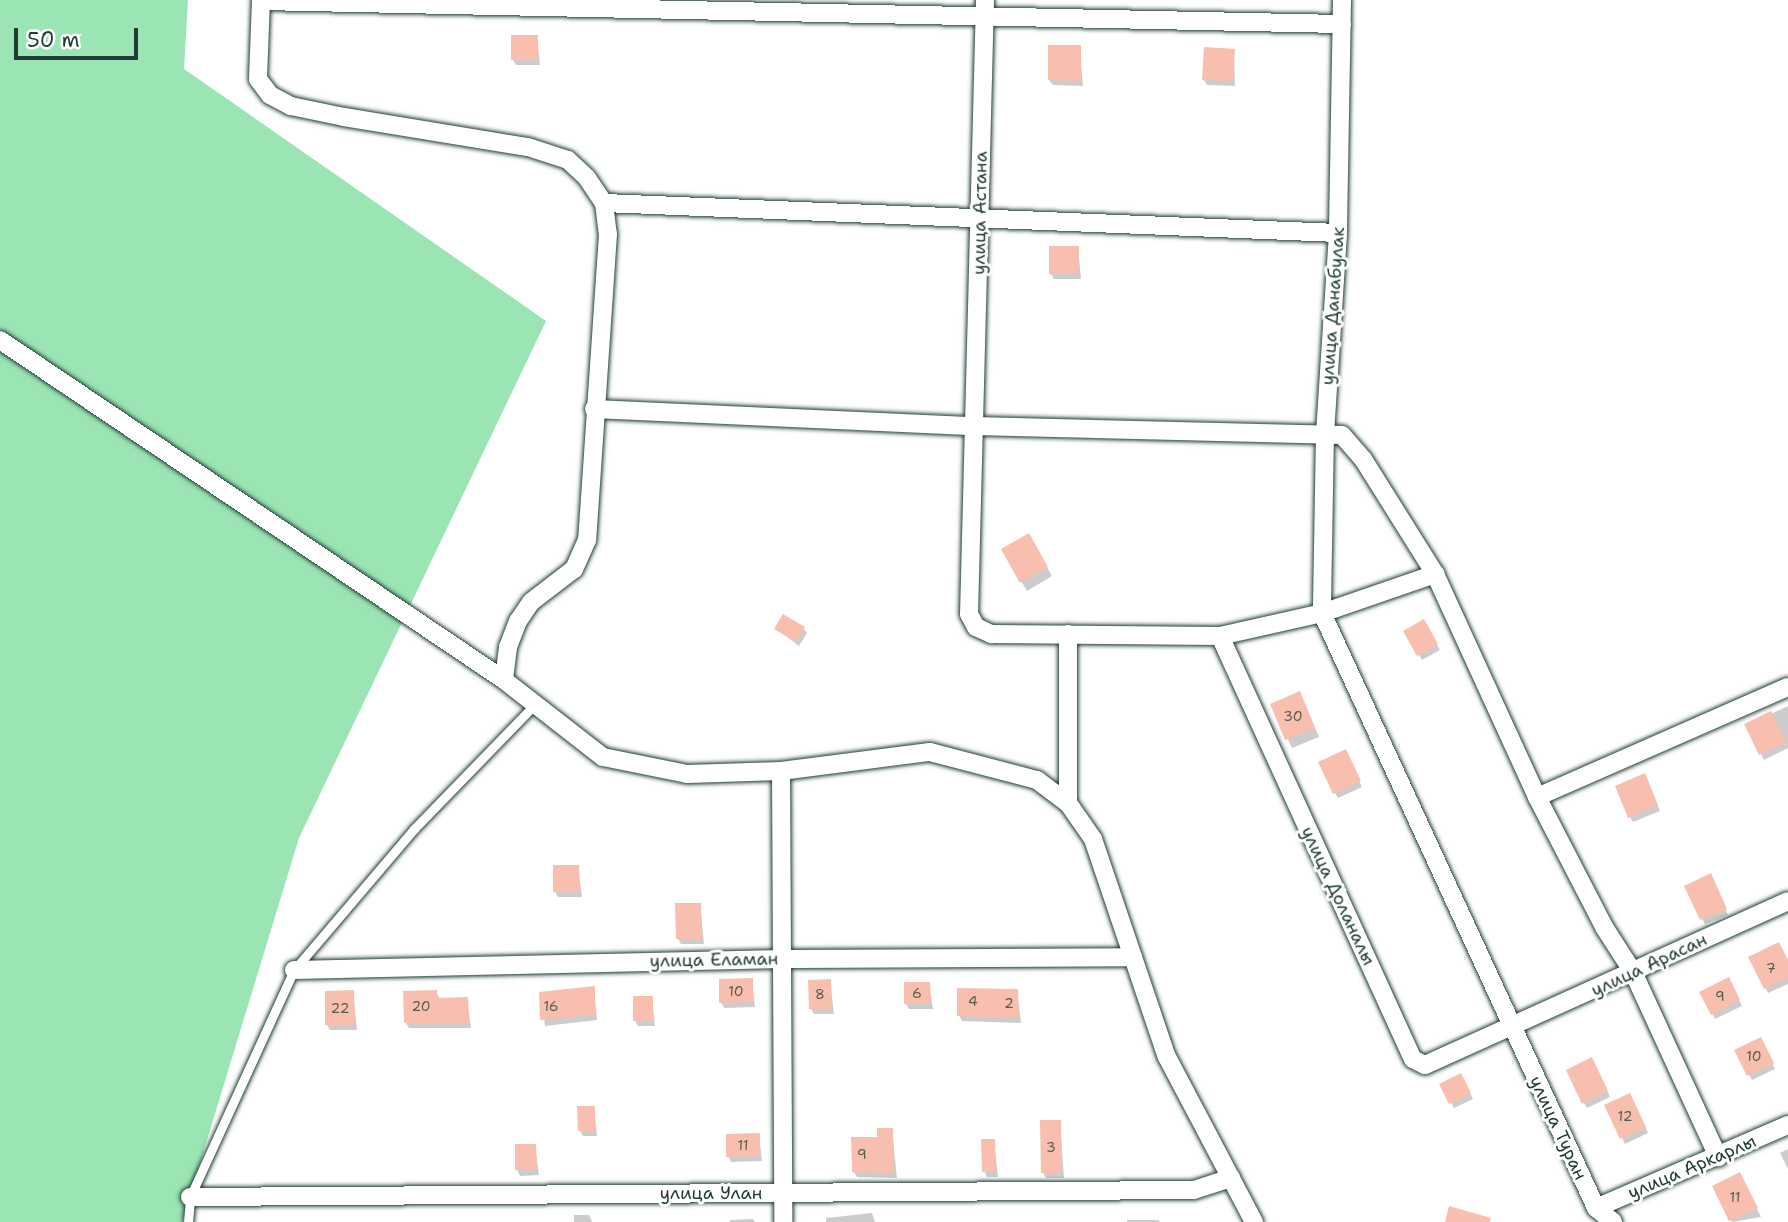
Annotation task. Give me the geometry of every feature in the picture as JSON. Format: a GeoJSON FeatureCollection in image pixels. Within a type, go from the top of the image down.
{"type":"FeatureCollection","features":[{"type":"Feature","properties":{"kind":"street"},"geometry":{"type":"LineString","coordinates":[[504,680],[508,647],[518,621],[531,602],[574,569],[583,555],[608,234],[604,204],[587,178],[568,160],[528,147],[291,106],[270,95],[258,79],[261,0],[985,7],[1342,24]]}},
{"type":"Feature","properties":{"kind":"street","name":"улица Данабулак"},"geometry":{"type":"LineString","coordinates":[[1322,612],[1325,433],[1338,233],[1342,0]]}},
{"type":"Feature","properties":{"kind":"street","name":"улица Астана"},"geometry":{"type":"LineString","coordinates":[[985,7],[969,614],[976,627],[991,634],[1220,636],[1322,612],[1435,574]]}},
{"type":"Feature","properties":{"kind":"street"},"geometry":{"type":"LineString","coordinates":[[604,204],[1338,233]]}},
{"type":"Feature","properties":{"kind":"street"},"geometry":{"type":"LineString","coordinates":[[0,340],[504,680],[603,757],[687,774],[781,771],[930,752],[1037,780],[1068,803],[1094,839],[1167,1057],[1254,1222]]}},
{"type":"Feature","properties":{"kind":"street"},"geometry":{"type":"LineString","coordinates":[[594,409],[974,426],[1342,435],[1363,459],[1435,574],[1537,797],[1604,927],[1633,972],[1718,1157]]}},
{"type":"Feature","properties":{"kind":"street","name":"улица Туран"},"geometry":{"type":"LineString","coordinates":[[1322,612],[1510,1028],[1596,1208],[1613,1222]]}},
{"type":"Feature","properties":{"kind":"street"},"geometry":{"type":"LineString","coordinates":[[1068,634],[1068,803]]}},
{"type":"Feature","properties":{"kind":"street","name":"улица Доланалы"},"geometry":{"type":"LineString","coordinates":[[1220,636],[1413,1059],[1425,1065],[1510,1028]]}},
{"type":"Feature","properties":{"kind":"street"},"geometry":{"type":"LineString","coordinates":[[1537,797],[1788,687]]}},
{"type":"Feature","properties":{"kind":"street"},"geometry":{"type":"LineString","coordinates":[[781,771],[783,1222]]}},
{"type":"Feature","properties":{"kind":"street","name":"улица Арасан"},"geometry":{"type":"LineString","coordinates":[[1510,1028],[1788,901]]}},
{"type":"Feature","properties":{"kind":"street","name":"улица Еламан"},"geometry":{"type":"LineString","coordinates":[[294,970],[782,959],[1133,957]]}},
{"type":"Feature","properties":{"kind":"street","name":"улица Аркарлы"},"geometry":{"type":"LineString","coordinates":[[1596,1208],[1788,1125]]}},
{"type":"Feature","properties":{"kind":"street","name":"улица Улан"},"geometry":{"type":"LineString","coordinates":[[190,1196],[1194,1190],[1230,1178]]}},
{"type":"Feature","properties":{"kind":"lane"},"geometry":{"type":"LineString","coordinates":[[188,1222],[190,1196],[294,970],[414,829],[535,704]]}},
{"type":"Feature","properties":{"kind":"green space"},"geometry":{"type":"Polygon","coordinates":[[[0,0],[188,0],[184,69],[546,321],[299,838],[182,1222],[0,1222],[0,0]]]}},
{"type":"Feature","properties":{"kind":"building"},"geometry":{"type":"Polygon","coordinates":[[[511,35],[538,35],[538,60],[511,60],[511,35]]]}},
{"type":"Feature","properties":{"kind":"building"},"geometry":{"type":"Polygon","coordinates":[[[1048,45],[1081,45],[1081,81],[1048,80],[1048,45]]]}},
{"type":"Feature","properties":{"kind":"building"},"geometry":{"type":"Polygon","coordinates":[[[1204,47],[1235,49],[1233,81],[1202,80],[1204,47]]]}},
{"type":"Feature","properties":{"kind":"building"},"geometry":{"type":"Polygon","coordinates":[[[1049,246],[1079,246],[1078,274],[1049,274],[1049,246]]]}},
{"type":"Feature","properties":{"kind":"building"},"geometry":{"type":"Polygon","coordinates":[[[1029,533],[1048,567],[1020,583],[1001,549],[1029,533]]]}},
{"type":"Feature","properties":{"kind":"building"},"geometry":{"type":"Polygon","coordinates":[[[783,614],[805,627],[796,642],[774,629],[783,614]]]}},
{"type":"Feature","properties":{"kind":"building"},"geometry":{"type":"Polygon","coordinates":[[[1424,619],[1438,644],[1417,656],[1403,631],[1424,619]]]}},
{"type":"Feature","properties":{"kind":"building"},"geometry":{"type":"Polygon","coordinates":[[[1300,691],[1315,728],[1285,740],[1270,704],[1300,691]]]}},
{"type":"Feature","properties":{"kind":"building"},"geometry":{"type":"Polygon","coordinates":[[[1771,711],[1786,742],[1759,755],[1744,724],[1771,711]]]}},
{"type":"Feature","properties":{"kind":"building"},"geometry":{"type":"Polygon","coordinates":[[[1346,749],[1361,781],[1333,794],[1318,762],[1346,749]]]}},
{"type":"Feature","properties":{"kind":"building"},"geometry":{"type":"Polygon","coordinates":[[[1645,773],[1658,805],[1628,818],[1615,786],[1645,773]]]}},
{"type":"Feature","properties":{"kind":"building"},"geometry":{"type":"Polygon","coordinates":[[[553,865],[579,865],[580,892],[553,892],[553,865]]]}},
{"type":"Feature","properties":{"kind":"building"},"geometry":{"type":"Polygon","coordinates":[[[1711,873],[1727,909],[1700,920],[1684,886],[1711,873]]]}},
{"type":"Feature","properties":{"kind":"building"},"geometry":{"type":"Polygon","coordinates":[[[675,903],[701,903],[702,939],[676,939],[675,903]]]}},
{"type":"Feature","properties":{"kind":"building"},"geometry":{"type":"Polygon","coordinates":[[[1779,942],[1788,960],[1788,977],[1764,989],[1748,957],[1779,942]]]}},
{"type":"Feature","properties":{"kind":"building"},"geometry":{"type":"Polygon","coordinates":[[[1729,977],[1740,1000],[1711,1015],[1699,992],[1729,977]]]}},
{"type":"Feature","properties":{"kind":"building"},"geometry":{"type":"Polygon","coordinates":[[[753,978],[753,1002],[719,1003],[719,979],[753,978]]]}},
{"type":"Feature","properties":{"kind":"building"},"geometry":{"type":"Polygon","coordinates":[[[831,979],[832,1009],[809,1009],[808,980],[831,979]]]}},
{"type":"Feature","properties":{"kind":"building"},"geometry":{"type":"Polygon","coordinates":[[[904,982],[930,982],[931,1004],[904,1004],[904,982]]]}},
{"type":"Feature","properties":{"kind":"building"},"geometry":{"type":"Polygon","coordinates":[[[595,986],[595,1015],[540,1020],[539,992],[595,986]]]}},
{"type":"Feature","properties":{"kind":"building"},"geometry":{"type":"Polygon","coordinates":[[[957,988],[1018,989],[1019,1018],[957,1016],[957,988]]]}},
{"type":"Feature","properties":{"kind":"building"},"geometry":{"type":"Polygon","coordinates":[[[354,990],[355,1025],[325,1025],[325,991],[354,990]]]}},
{"type":"Feature","properties":{"kind":"building"},"geometry":{"type":"Polygon","coordinates":[[[437,990],[437,998],[468,997],[469,1023],[404,1023],[403,991],[437,990]]]}},
{"type":"Feature","properties":{"kind":"building"},"geometry":{"type":"Polygon","coordinates":[[[633,996],[653,996],[653,1020],[633,1021],[633,996]]]}},
{"type":"Feature","properties":{"kind":"building"},"geometry":{"type":"Polygon","coordinates":[[[1761,1037],[1774,1063],[1747,1076],[1734,1050],[1761,1037]]]}},
{"type":"Feature","properties":{"kind":"building"},"geometry":{"type":"Polygon","coordinates":[[[1592,1057],[1608,1091],[1582,1104],[1566,1070],[1592,1057]]]}},
{"type":"Feature","properties":{"kind":"building"},"geometry":{"type":"Polygon","coordinates":[[[1461,1073],[1471,1093],[1449,1104],[1439,1084],[1461,1073]]]}},
{"type":"Feature","properties":{"kind":"building"},"geometry":{"type":"Polygon","coordinates":[[[1630,1093],[1646,1127],[1620,1139],[1604,1105],[1630,1093]]]}},
{"type":"Feature","properties":{"kind":"building"},"geometry":{"type":"Polygon","coordinates":[[[577,1106],[595,1106],[595,1131],[578,1131],[577,1106]]]}},
{"type":"Feature","properties":{"kind":"building"},"geometry":{"type":"Polygon","coordinates":[[[1040,1120],[1061,1120],[1062,1173],[1041,1173],[1040,1120]]]}},
{"type":"Feature","properties":{"kind":"building"},"geometry":{"type":"Polygon","coordinates":[[[877,1128],[893,1128],[894,1173],[852,1172],[851,1137],[877,1137],[877,1128]]]}},
{"type":"Feature","properties":{"kind":"building"},"geometry":{"type":"Polygon","coordinates":[[[760,1133],[760,1156],[726,1157],[726,1134],[760,1133]]]}},
{"type":"Feature","properties":{"kind":"building"},"geometry":{"type":"Polygon","coordinates":[[[981,1139],[995,1139],[996,1172],[982,1172],[981,1139]]]}},
{"type":"Feature","properties":{"kind":"building"},"geometry":{"type":"Polygon","coordinates":[[[515,1144],[536,1144],[537,1170],[515,1170],[515,1144]]]}},
{"type":"Feature","properties":{"kind":"building"},"geometry":{"type":"Polygon","coordinates":[[[1740,1172],[1758,1208],[1729,1221],[1712,1186],[1740,1172]]]}},
{"type":"Feature","properties":{"kind":"building"},"geometry":{"type":"Polygon","coordinates":[[[1449,1206],[1491,1218],[1490,1222],[1445,1222],[1449,1206]]]}}]}
